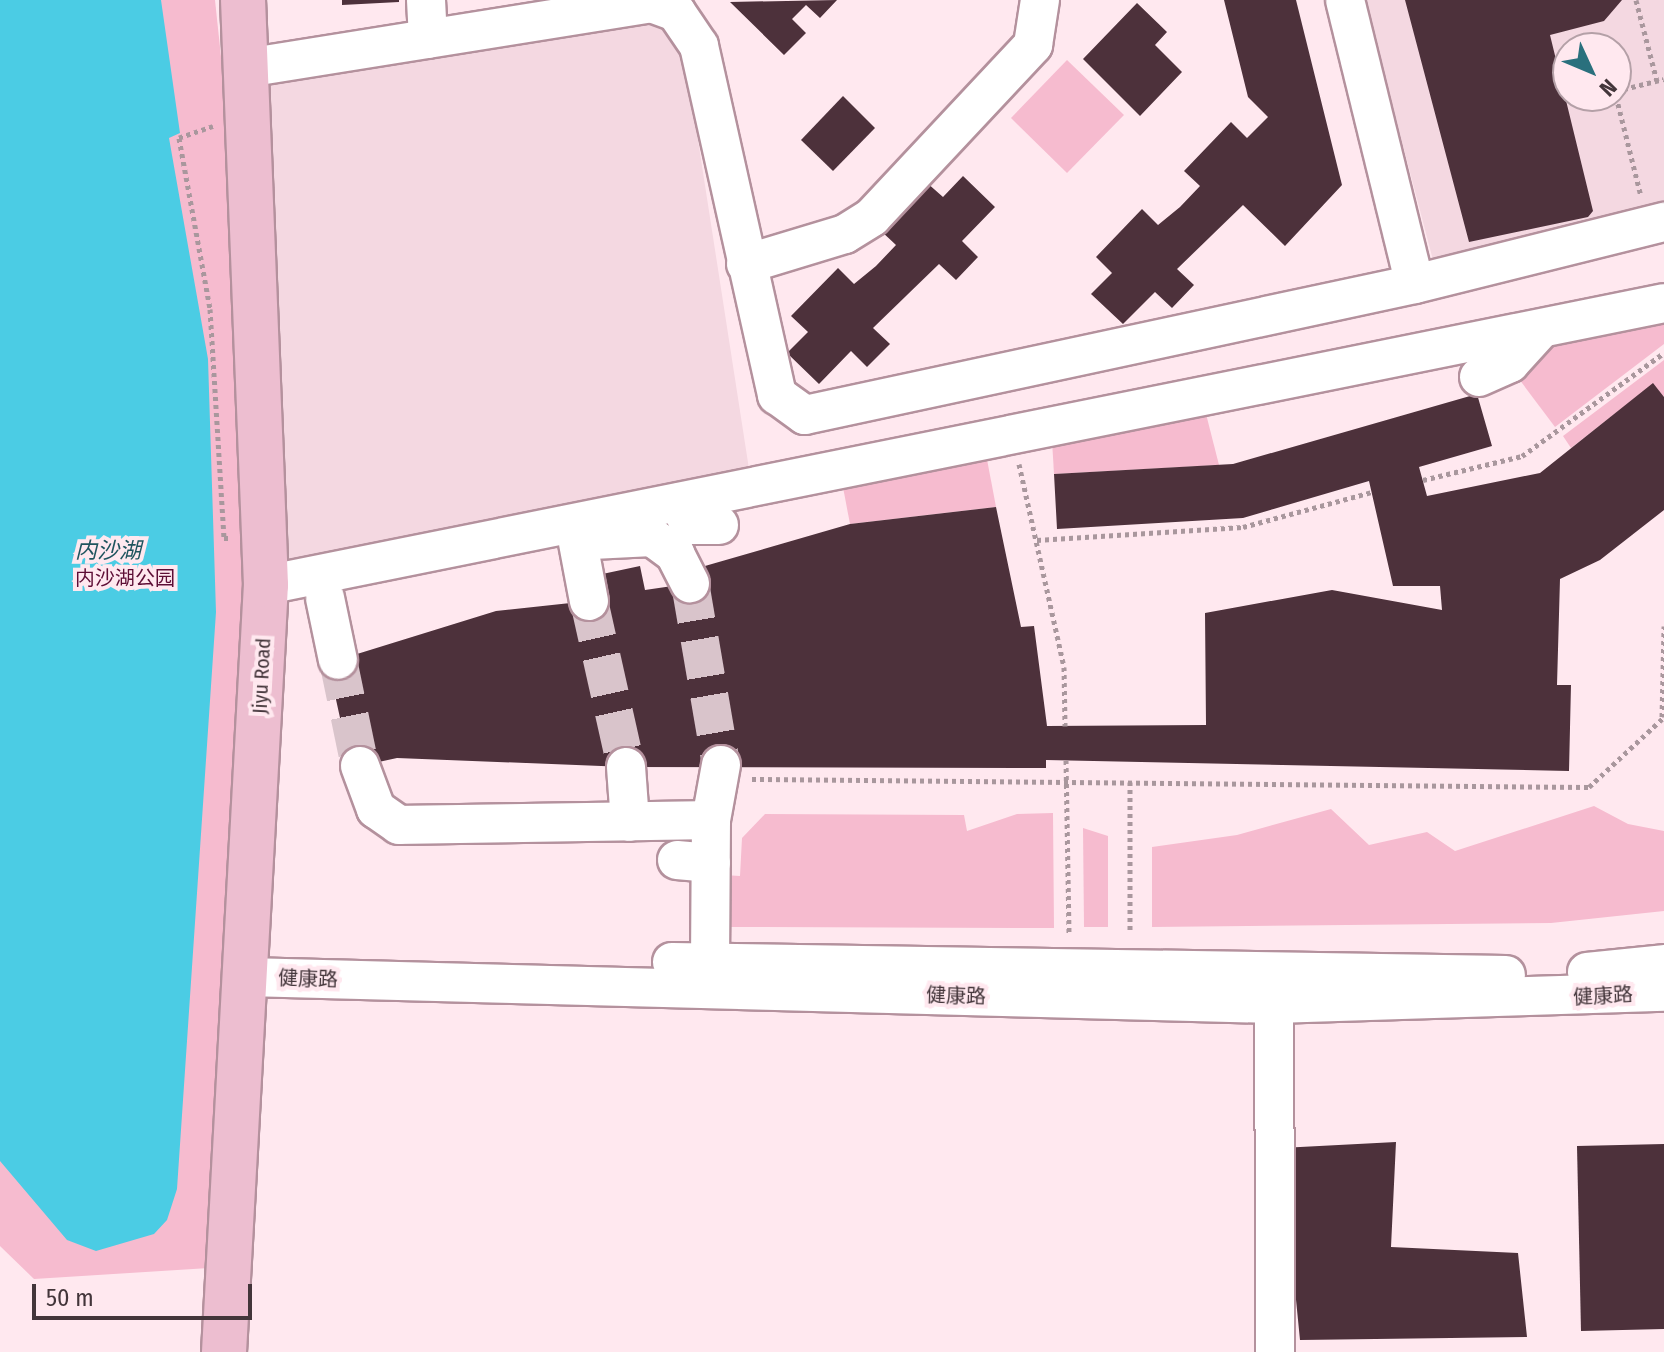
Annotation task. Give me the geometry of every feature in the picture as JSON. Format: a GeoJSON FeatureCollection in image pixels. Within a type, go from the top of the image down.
{"type":"FeatureCollection","features":[{"type":"Feature","properties":{"kind":"main road","name":"Jiyu Road"},"geometry":{"type":"LineString","coordinates":[[224,1352],[248,966],[267,536],[243,0]]}},
{"type":"Feature","properties":{"kind":"street"},"geometry":{"type":"LineString","coordinates":[[426,0],[428,39]]}},
{"type":"Feature","properties":{"kind":"street"},"geometry":{"type":"LineString","coordinates":[[746,264],[845,234],[872,217],[1033,45],[1040,0]]}},
{"type":"Feature","properties":{"kind":"street"},"geometry":{"type":"LineString","coordinates":[[1345,0],[1415,284]]}},
{"type":"Feature","properties":{"kind":"street"},"geometry":{"type":"LineString","coordinates":[[246,68],[651,3],[676,12],[699,46],[777,395],[805,415],[1415,284],[1656,224]]}},
{"type":"Feature","properties":{"kind":"street"},"geometry":{"type":"LineString","coordinates":[[266,598],[680,502],[1012,432],[1539,331],[1664,303]]}},
{"type":"Feature","properties":{"kind":"street"},"geometry":{"type":"LineString","coordinates":[[1479,377],[1510,363],[1539,331]]}},
{"type":"Feature","properties":{"kind":"street"},"geometry":{"type":"LineString","coordinates":[[680,502],[689,525],[719,525]]}},
{"type":"Feature","properties":{"kind":"street"},"geometry":{"type":"LineString","coordinates":[[266,598],[325,598],[621,533],[652,537],[675,554],[690,583]]}},
{"type":"Feature","properties":{"kind":"street"},"geometry":{"type":"LineString","coordinates":[[578,543],[589,601]]}},
{"type":"Feature","properties":{"kind":"street"},"geometry":{"type":"LineString","coordinates":[[325,598],[338,660]]}},
{"type":"Feature","properties":{"kind":"street"},"geometry":{"type":"LineString","coordinates":[[360,766],[376,809],[399,825],[711,820]]}},
{"type":"Feature","properties":{"kind":"street"},"geometry":{"type":"LineString","coordinates":[[626,767],[630,822]]}},
{"type":"Feature","properties":{"kind":"street"},"geometry":{"type":"LineString","coordinates":[[710,963],[694,861],[711,820],[720,772]]}},
{"type":"Feature","properties":{"kind":"street","name":"健康路"},"geometry":{"type":"LineString","coordinates":[[248,966],[710,963],[1274,988],[1553,976],[1664,964]]}},
{"type":"Feature","properties":{"kind":"street","name":"健康路"},"geometry":{"type":"LineString","coordinates":[[248,966],[1274,988],[1664,992]]}},
{"type":"Feature","properties":{"kind":"street"},"geometry":{"type":"LineString","coordinates":[[1274,988],[1275,1352]]}},
{"type":"Feature","properties":{"kind":"path"},"geometry":{"type":"LineString","coordinates":[[1636,0],[1657,81]]}},
{"type":"Feature","properties":{"kind":"path"},"geometry":{"type":"LineString","coordinates":[[1632,89],[1664,79]]}},
{"type":"Feature","properties":{"kind":"path"},"geometry":{"type":"LineString","coordinates":[[1622,112],[1656,224]]}},
{"type":"Feature","properties":{"kind":"path"},"geometry":{"type":"LineString","coordinates":[[248,117],[179,138],[210,309],[224,538],[267,536]]}},
{"type":"Feature","properties":{"kind":"path"},"geometry":{"type":"LineString","coordinates":[[1423,480],[1522,456],[1664,353]]}},
{"type":"Feature","properties":{"kind":"path"},"geometry":{"type":"LineString","coordinates":[[1012,432],[1064,667],[1065,726]]}},
{"type":"Feature","properties":{"kind":"path"},"geometry":{"type":"LineString","coordinates":[[1037,540],[1243,527],[1372,492]]}},
{"type":"Feature","properties":{"kind":"path"},"geometry":{"type":"LineString","coordinates":[[720,772],[1066,781],[1589,787],[1663,717],[1664,626]]}},
{"type":"Feature","properties":{"kind":"path"},"geometry":{"type":"LineString","coordinates":[[1066,760],[1069,933]]}},
{"type":"Feature","properties":{"kind":"path"},"geometry":{"type":"LineString","coordinates":[[1130,782],[1130,933]]}},
{"type":"Feature","properties":{"kind":"shaded area"},"geometry":{"type":"Polygon","coordinates":[[[1365,0],[1664,0],[1664,202],[1434,264],[1365,0]]]}},
{"type":"Feature","properties":{"kind":"shaded area"},"geometry":{"type":"Polygon","coordinates":[[[661,18],[682,37],[749,469],[284,560],[267,82],[661,18]]]}},
{"type":"Feature","properties":{"kind":"green space","name":"内沙湖"},"geometry":{"type":"Polygon","coordinates":[[[0,0],[215,0],[232,161],[252,582],[209,1268],[34,1279],[0,1246],[0,0]]]}},
{"type":"Feature","properties":{"kind":"green space"},"geometry":{"type":"Polygon","coordinates":[[[1067,60],[1124,115],[1067,173],[1011,118],[1067,60]]]}},
{"type":"Feature","properties":{"kind":"green space"},"geometry":{"type":"Polygon","coordinates":[[[1664,318],[1664,344],[1555,427],[1516,375],[1562,338],[1664,318]]]}},
{"type":"Feature","properties":{"kind":"green space"},"geometry":{"type":"Polygon","coordinates":[[[1664,360],[1664,397],[1653,384],[1571,448],[1563,436],[1664,360]]]}},
{"type":"Feature","properties":{"kind":"green space"},"geometry":{"type":"Polygon","coordinates":[[[1205,410],[1219,465],[1054,474],[1052,440],[1205,410]]]}},
{"type":"Feature","properties":{"kind":"green space"},"geometry":{"type":"Polygon","coordinates":[[[986,454],[996,507],[850,524],[842,482],[986,454]]]}},
{"type":"Feature","properties":{"kind":"green space"},"geometry":{"type":"Polygon","coordinates":[[[1594,806],[1628,824],[1664,831],[1664,911],[1551,923],[1152,927],[1152,847],[1237,835],[1331,809],[1369,845],[1427,832],[1455,851],[1594,806]]]}},
{"type":"Feature","properties":{"kind":"green space"},"geometry":{"type":"Polygon","coordinates":[[[1053,813],[1054,928],[725,927],[724,875],[740,876],[742,838],[765,814],[964,815],[967,831],[1017,814],[1053,813]]]}},
{"type":"Feature","properties":{"kind":"green space"},"geometry":{"type":"Polygon","coordinates":[[[1083,828],[1108,836],[1108,927],[1084,927],[1083,828]]]}},
{"type":"Feature","properties":{"kind":"water","name":"内沙湖"},"geometry":{"type":"Polygon","coordinates":[[[0,0],[161,0],[180,133],[169,138],[208,359],[216,612],[177,1189],[167,1220],[154,1234],[96,1251],[67,1240],[0,1161],[0,0]]]}},
{"type":"Feature","properties":{"kind":"building"},"geometry":{"type":"Polygon","coordinates":[[[342,0],[399,0],[399,2],[342,5],[342,0]]]}},
{"type":"Feature","properties":{"kind":"building"},"geometry":{"type":"Polygon","coordinates":[[[837,0],[820,18],[806,5],[792,19],[806,33],[784,55],[730,2],[837,0]]]}},
{"type":"Feature","properties":{"kind":"building"},"geometry":{"type":"Polygon","coordinates":[[[1224,0],[1296,0],[1342,185],[1285,246],[1243,205],[1177,269],[1194,285],[1172,308],[1155,292],[1123,324],[1091,294],[1112,273],[1096,257],[1142,209],[1158,225],[1180,207],[1200,186],[1184,171],[1231,122],[1247,138],[1268,117],[1248,97],[1224,0]]]}},
{"type":"Feature","properties":{"kind":"building"},"geometry":{"type":"Polygon","coordinates":[[[1405,0],[1622,0],[1604,21],[1552,32],[1550,35],[1552,112],[1569,112],[1593,211],[1588,217],[1469,242],[1405,0]]]}},
{"type":"Feature","properties":{"kind":"building"},"geometry":{"type":"Polygon","coordinates":[[[1137,3],[1167,32],[1155,45],[1182,72],[1140,116],[1083,59],[1137,3]]]}},
{"type":"Feature","properties":{"kind":"building"},"geometry":{"type":"Polygon","coordinates":[[[843,96],[875,128],[833,171],[801,140],[843,96]]]}},
{"type":"Feature","properties":{"kind":"building"},"geometry":{"type":"Polygon","coordinates":[[[963,176],[995,207],[962,241],[978,257],[956,280],[939,264],[873,328],[890,344],[867,367],[851,351],[819,384],[787,353],[808,332],[791,316],[838,268],[854,284],[876,266],[896,245],[880,230],[926,182],[943,197],[963,176]]]}},
{"type":"Feature","properties":{"kind":"building"},"geometry":{"type":"Polygon","coordinates":[[[1653,383],[1664,397],[1664,510],[1600,560],[1560,579],[1557,685],[1571,685],[1569,771],[1046,760],[1046,768],[626,767],[397,758],[351,768],[328,663],[496,611],[589,601],[593,576],[640,566],[645,590],[700,582],[698,568],[850,524],[996,507],[1021,627],[1034,626],[1047,726],[1206,725],[1205,613],[1332,590],[1442,610],[1440,586],[1393,586],[1369,481],[1243,518],[1057,529],[1054,474],[1233,464],[1477,394],[1492,446],[1419,467],[1427,496],[1540,473],[1653,383]]]}},
{"type":"Feature","properties":{"kind":"building"},"geometry":{"type":"Polygon","coordinates":[[[1396,1142],[1391,1247],[1518,1253],[1527,1337],[1300,1340],[1281,1148],[1396,1142]]]}},
{"type":"Feature","properties":{"kind":"building"},"geometry":{"type":"Polygon","coordinates":[[[1664,1144],[1664,1329],[1581,1331],[1577,1146],[1664,1144]]]}},
{"type":"Feature","properties":{"kind":"tunnel"},"geometry":{"type":"LineString","coordinates":[[690,583],[721,765]]}},
{"type":"Feature","properties":{"kind":"tunnel"},"geometry":{"type":"LineString","coordinates":[[589,601],[626,767]]}},
{"type":"Feature","properties":{"kind":"tunnel"},"geometry":{"type":"LineString","coordinates":[[338,660],[360,766]]}},
{"type":"Feature","properties":{"kind":"park label","name":"内沙湖公园"},"geometry":{"type":"Point","coordinates":[125,578]}}]}
